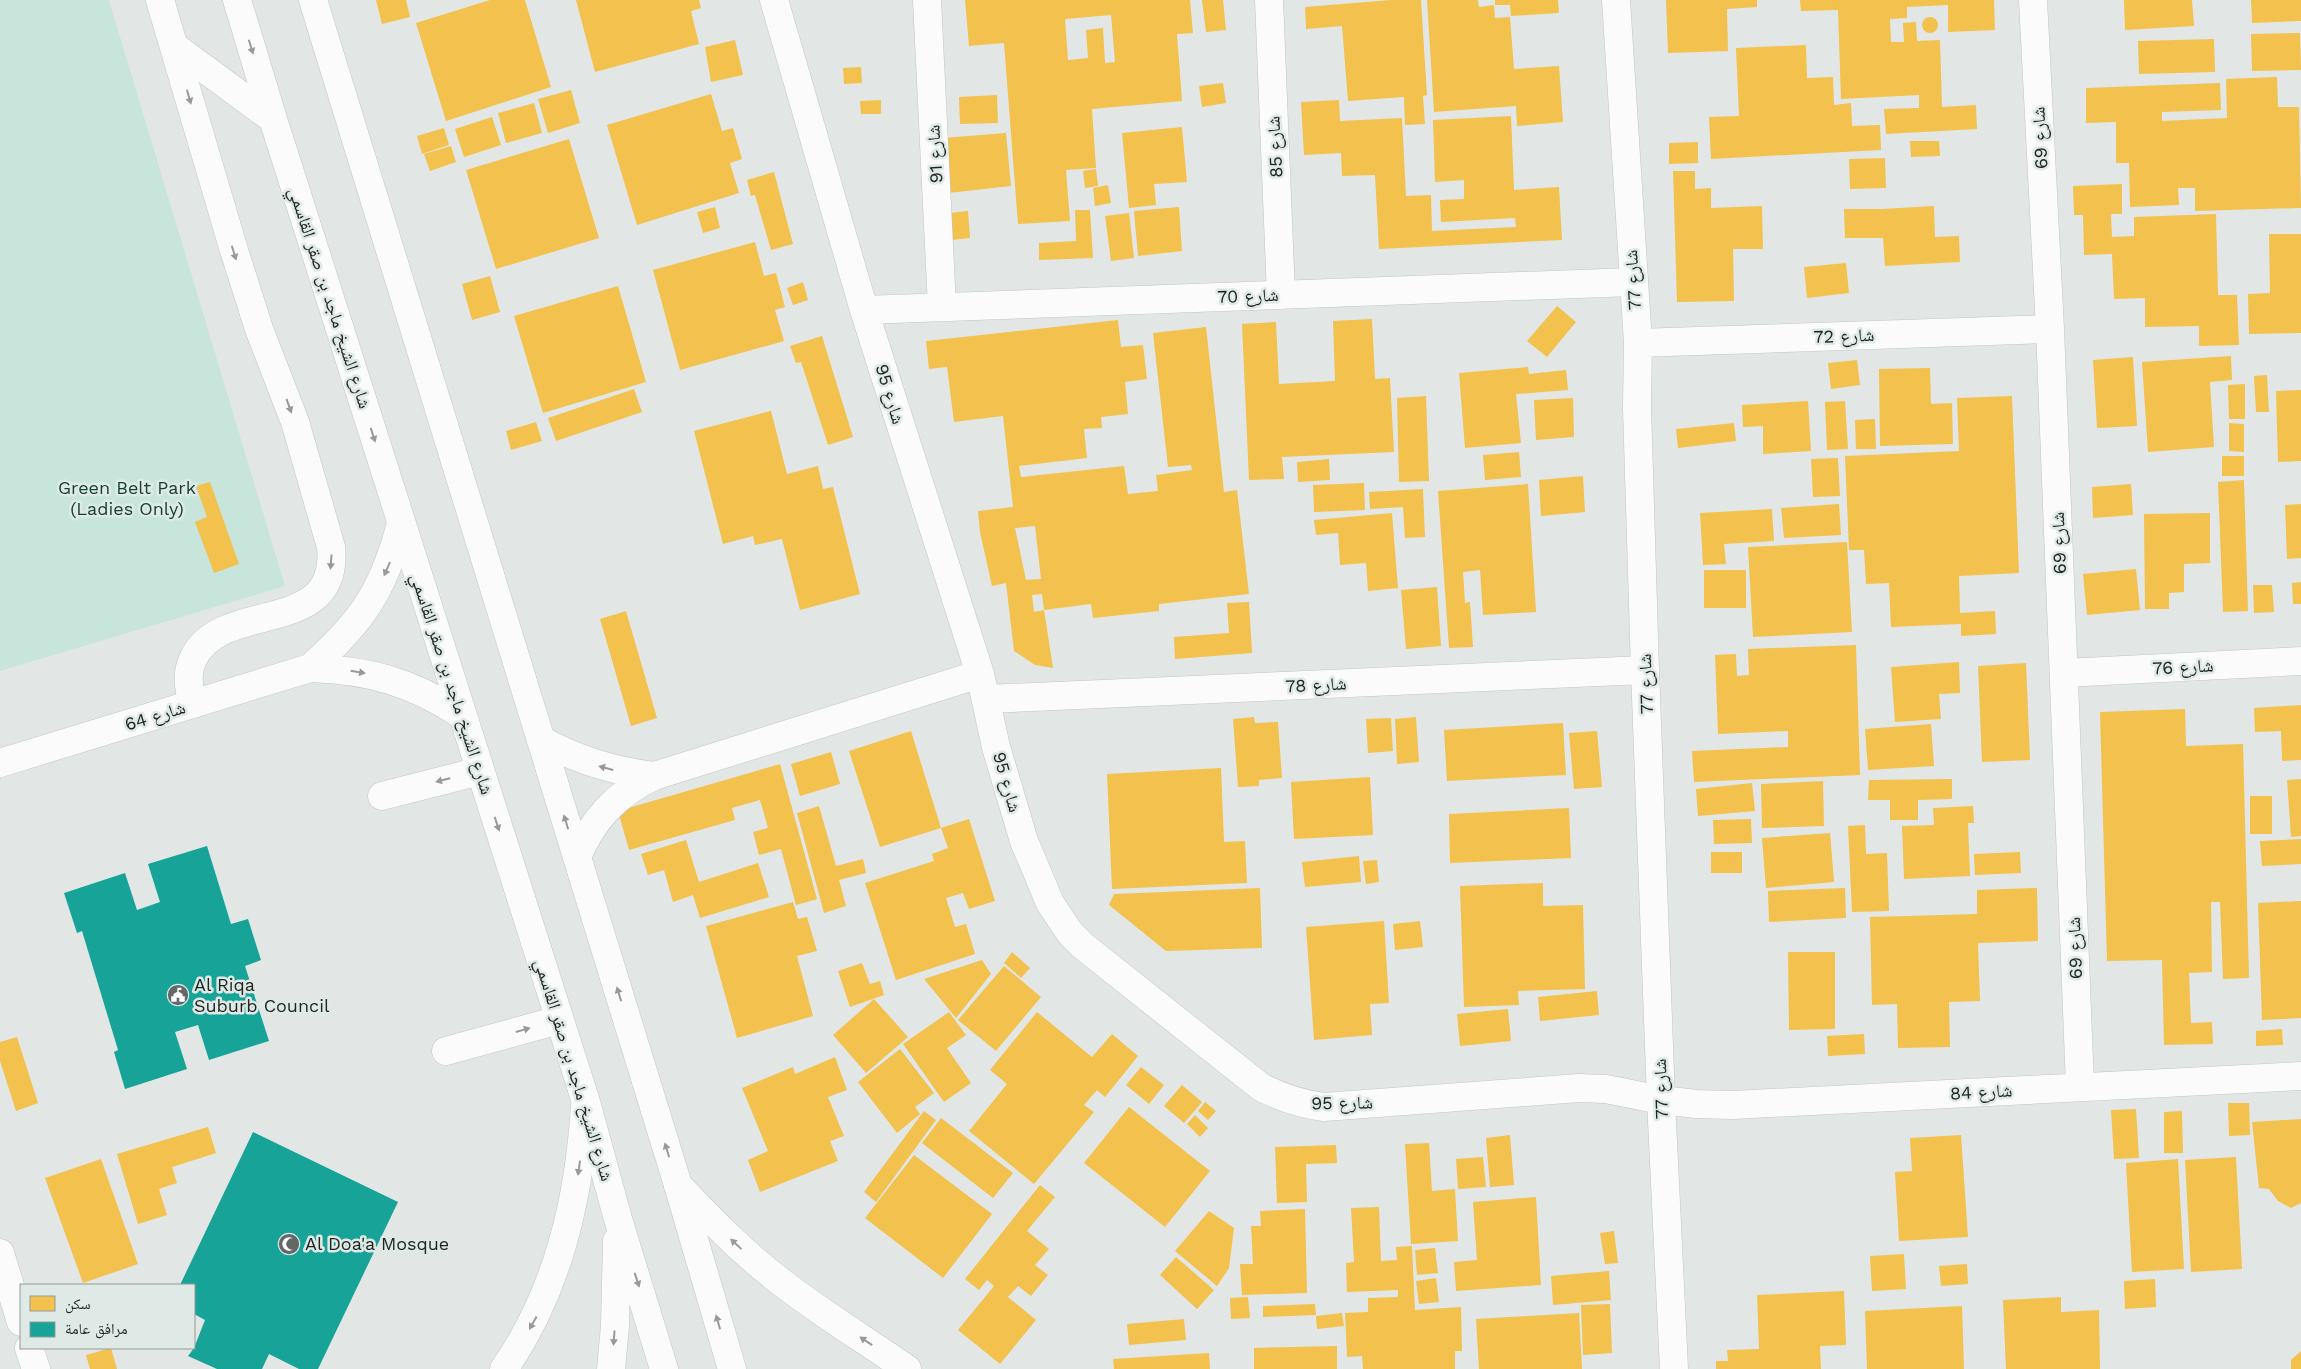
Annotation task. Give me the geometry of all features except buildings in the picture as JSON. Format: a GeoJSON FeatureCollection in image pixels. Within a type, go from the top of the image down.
{"type":"FeatureCollection","features":[{"type":"Feature","properties":{"kind":"street"},"geometry":{"type":"LineString","coordinates":[[160,0],[241,274],[259,329],[295,422],[331,546],[332,558],[327,582],[312,600],[290,610],[218,632],[206,640],[196,652],[190,665],[189,693],[194,704]]}},
{"type":"Feature","properties":{"kind":"street","name":"شارع الشيخ ماجد بن صقر القاسمي"},"geometry":{"type":"LineString","coordinates":[[237,0],[272,119],[586,1102],[618,1219],[664,1369]]}},
{"type":"Feature","properties":{"kind":"street"},"geometry":{"type":"LineString","coordinates":[[312,0],[735,1365]]}},
{"type":"Feature","properties":{"kind":"street","name":"شارع 95"},"geometry":{"type":"LineString","coordinates":[[774,0],[864,310],[980,674],[996,747],[1024,841],[1050,903],[1060,918],[1083,946],[1260,1087],[1280,1097],[1302,1104],[1324,1107],[1578,1088],[1606,1089],[1661,1100]]}},
{"type":"Feature","properties":{"kind":"street","name":"شارع 91"},"geometry":{"type":"LineString","coordinates":[[928,0],[942,307]]}},
{"type":"Feature","properties":{"kind":"street","name":"شارع 85"},"geometry":{"type":"LineString","coordinates":[[1268,0],[1281,295]]}},
{"type":"Feature","properties":{"kind":"street","name":"شارع 77"},"geometry":{"type":"LineString","coordinates":[[1616,0],[1632,282],[1638,343],[1636,408],[1645,670],[1661,1100],[1674,1369]]}},
{"type":"Feature","properties":{"kind":"street","name":"شارع 69"},"geometry":{"type":"LineString","coordinates":[[2033,0],[2050,329],[2080,1086]]}},
{"type":"Feature","properties":{"kind":"street"},"geometry":{"type":"LineString","coordinates":[[175,47],[272,119]]}},
{"type":"Feature","properties":{"kind":"street","name":"شارع 70"},"geometry":{"type":"LineString","coordinates":[[864,310],[1632,282]]}},
{"type":"Feature","properties":{"kind":"street","name":"شارع 72"},"geometry":{"type":"LineString","coordinates":[[1638,343],[2050,329]]}},
{"type":"Feature","properties":{"kind":"street","name":"شارع 64"},"geometry":{"type":"LineString","coordinates":[[310,668],[342,638],[359,618],[378,589],[393,557],[401,523]]}},
{"type":"Feature","properties":{"kind":"street","name":"شارع 76"},"geometry":{"type":"LineString","coordinates":[[2064,673],[2301,661]]}},
{"type":"Feature","properties":{"kind":"street","name":"شارع 64"},"geometry":{"type":"LineString","coordinates":[[0,764],[310,668],[342,669],[374,674],[405,684],[435,697],[462,715]]}},
{"type":"Feature","properties":{"kind":"street","name":"شارع 78"},"geometry":{"type":"LineString","coordinates":[[987,699],[1645,670]]}},
{"type":"Feature","properties":{"kind":"street"},"geometry":{"type":"LineString","coordinates":[[577,857],[594,823],[606,808],[628,790],[654,776],[980,674]]}},
{"type":"Feature","properties":{"kind":"street"},"geometry":{"type":"LineString","coordinates":[[541,740],[567,754],[595,765],[624,773],[654,776]]}},
{"type":"Feature","properties":{"kind":"street"},"geometry":{"type":"LineString","coordinates":[[382,796],[480,771]]}},
{"type":"Feature","properties":{"kind":"street"},"geometry":{"type":"LineString","coordinates":[[446,1052],[560,1020]]}},
{"type":"Feature","properties":{"kind":"street","name":"شارع 84"},"geometry":{"type":"LineString","coordinates":[[1661,1100],[1733,1105],[2301,1076]]}},
{"type":"Feature","properties":{"kind":"street"},"geometry":{"type":"LineString","coordinates":[[504,1369],[536,1318],[560,1257],[577,1184],[586,1102]]}},
{"type":"Feature","properties":{"kind":"street"},"geometry":{"type":"LineString","coordinates":[[678,1184],[730,1239],[781,1282],[907,1369]]}},
{"type":"Feature","properties":{"kind":"street"},"geometry":{"type":"LineString","coordinates":[[611,1369],[615,1326],[618,1219]]}},
{"type":"Feature","properties":{"kind":"street"},"geometry":{"type":"LineString","coordinates":[[0,1253],[20,1319]]}},
{"type":"Feature","properties":{"kind":"street"},"geometry":{"type":"LineString","coordinates":[[29,1349],[36,1369]]}},
{"type":"Feature","properties":{"kind":"green space","name":"Green Belt Park (Ladies Only)"},"geometry":{"type":"Polygon","coordinates":[[[0,0],[109,0],[285,586],[0,671],[0,0]]]}},
{"type":"Feature","properties":{"kind":"place","name":"Al Riqa Suburb Council"},"geometry":{"type":"Point","coordinates":[178,995]}},
{"type":"Feature","properties":{"kind":"place","name":"Al Doa'a Mosque"},"geometry":{"type":"Point","coordinates":[289,1244]}}]}
